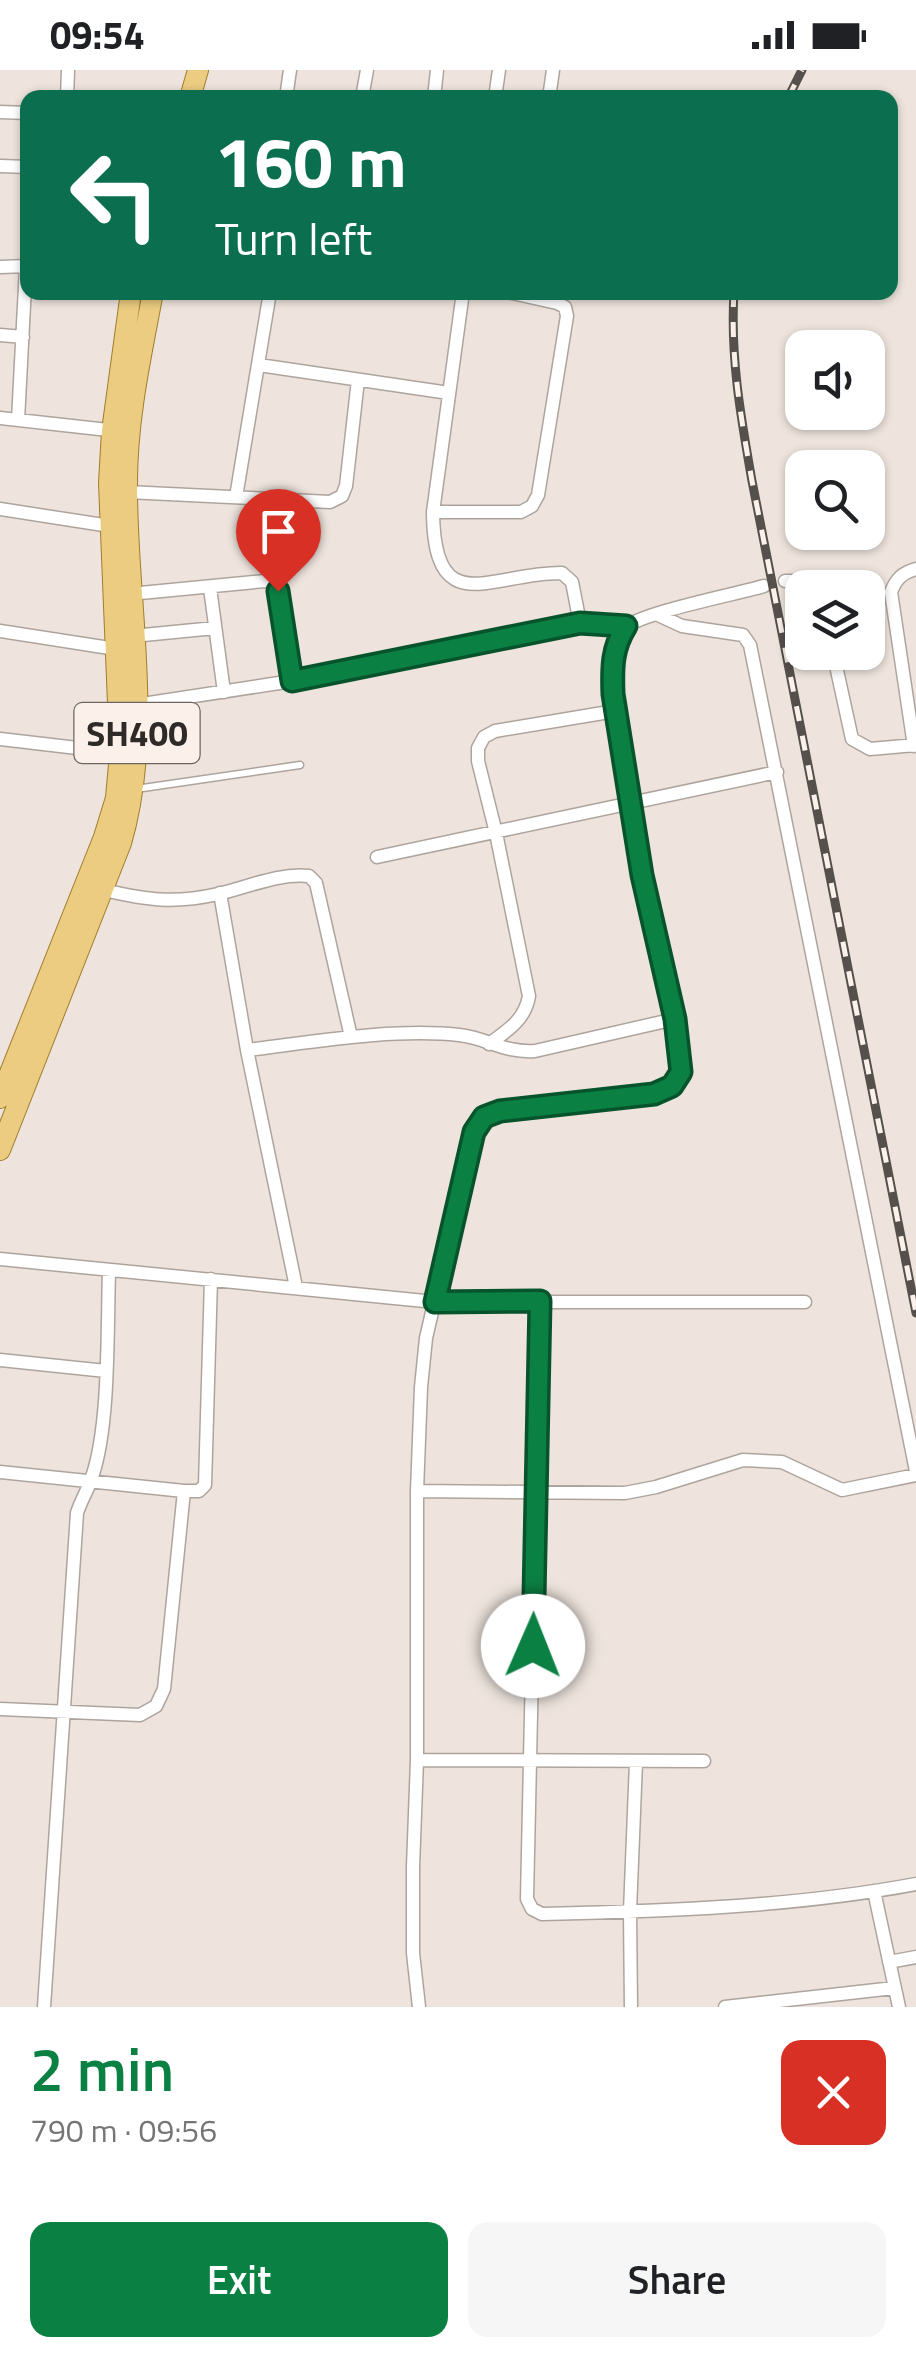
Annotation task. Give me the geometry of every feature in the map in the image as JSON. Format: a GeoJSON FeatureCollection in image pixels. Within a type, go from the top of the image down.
{"type":"FeatureCollection","features":[{"type":"Feature","properties":{"kind":"main road","name":"SH400"},"geometry":{"type":"LineString","coordinates":[[0,1150],[4,1128],[122,843],[135,789],[136,705],[110,526],[130,300]]}},
{"type":"Feature","properties":{"kind":"main road","name":"SH400"},"geometry":{"type":"LineString","coordinates":[[0,1098],[104,838],[116,798],[130,594],[127,492],[120,432],[150,300]]}},
{"type":"Feature","properties":{"kind":"street"},"geometry":{"type":"LineString","coordinates":[[18,420],[25,300]]}},
{"type":"Feature","properties":{"kind":"street"},"geometry":{"type":"LineString","coordinates":[[236,497],[269,300]]}},
{"type":"Feature","properties":{"kind":"street"},"geometry":{"type":"LineString","coordinates":[[462,300],[433,512],[433,547],[442,568],[459,582],[482,586],[545,572],[562,573],[572,582],[580,623]]}},
{"type":"Feature","properties":{"kind":"street"},"geometry":{"type":"LineString","coordinates":[[433,512],[521,512],[532,506],[538,495],[567,316],[565,307],[544,300]]}},
{"type":"Feature","properties":{"kind":"street"},"geometry":{"type":"LineString","coordinates":[[0,335],[23,337]]}},
{"type":"Feature","properties":{"kind":"street"},"geometry":{"type":"LineString","coordinates":[[259,365],[449,393]]}},
{"type":"Feature","properties":{"kind":"street"},"geometry":{"type":"LineString","coordinates":[[127,492],[330,502],[342,496],[358,380]]}},
{"type":"Feature","properties":{"kind":"street"},"geometry":{"type":"LineString","coordinates":[[0,418],[120,432]]}},
{"type":"Feature","properties":{"kind":"street"},"geometry":{"type":"LineString","coordinates":[[0,509],[110,526]]}},
{"type":"Feature","properties":{"kind":"street"},"geometry":{"type":"LineString","coordinates":[[837,670],[852,739],[870,749],[915,745],[891,592],[905,572],[916,569]]}},
{"type":"Feature","properties":{"kind":"street"},"geometry":{"type":"LineString","coordinates":[[130,594],[265,581],[273,584],[278,591],[292,681]]}},
{"type":"Feature","properties":{"kind":"street"},"geometry":{"type":"LineString","coordinates":[[136,705],[292,681],[580,623],[626,626],[656,614],[764,586]]}},
{"type":"Feature","properties":{"kind":"street"},"geometry":{"type":"LineString","coordinates":[[210,588],[224,692]]}},
{"type":"Feature","properties":{"kind":"street"},"geometry":{"type":"LineString","coordinates":[[417,1491],[639,1491],[743,1460],[782,1462],[842,1490],[916,1473],[750,646],[744,635],[682,626],[656,614]]}},
{"type":"Feature","properties":{"kind":"street"},"geometry":{"type":"LineString","coordinates":[[419,2007],[413,1953],[417,1491],[426,1338],[474,1132],[484,1117],[500,1111],[654,1094],[672,1086],[681,1072],[675,1019],[642,875],[616,711],[612,665],[616,642],[626,626]]}},
{"type":"Feature","properties":{"kind":"street"},"geometry":{"type":"LineString","coordinates":[[0,630],[124,642],[215,628]]}},
{"type":"Feature","properties":{"kind":"street"},"geometry":{"type":"LineString","coordinates":[[488,1044],[516,1024],[526,1011],[528,996],[478,748],[484,737],[495,731],[616,711]]}},
{"type":"Feature","properties":{"kind":"street"},"geometry":{"type":"LineString","coordinates":[[0,739],[120,753]]}},
{"type":"Feature","properties":{"kind":"street"},"geometry":{"type":"LineString","coordinates":[[378,857],[777,772]]}},
{"type":"Feature","properties":{"kind":"street"},"geometry":{"type":"LineString","coordinates":[[104,890],[160,902],[220,893],[278,876],[309,876],[316,883],[351,1037]]}},
{"type":"Feature","properties":{"kind":"street"},"geometry":{"type":"LineString","coordinates":[[220,893],[247,1050],[296,1288]]}},
{"type":"Feature","properties":{"kind":"street"},"geometry":{"type":"LineString","coordinates":[[247,1050],[351,1037],[458,1035],[515,1052],[535,1051],[675,1019]]}},
{"type":"Feature","properties":{"kind":"street"},"geometry":{"type":"LineString","coordinates":[[0,1259],[435,1302],[805,1302]]}},
{"type":"Feature","properties":{"kind":"street"},"geometry":{"type":"LineString","coordinates":[[44,2007],[77,1513],[82,1493],[92,1479],[100,1436],[109,1272]]}},
{"type":"Feature","properties":{"kind":"street"},"geometry":{"type":"LineString","coordinates":[[0,1472],[199,1490],[206,1480],[211,1279]]}},
{"type":"Feature","properties":{"kind":"street"},"geometry":{"type":"LineString","coordinates":[[540,1301],[527,1899],[532,1909],[542,1914],[630,1912],[874,1892],[916,1884]]}},
{"type":"Feature","properties":{"kind":"street"},"geometry":{"type":"LineString","coordinates":[[0,1360],[106,1370]]}},
{"type":"Feature","properties":{"kind":"street"},"geometry":{"type":"LineString","coordinates":[[0,1709],[140,1715],[156,1706],[164,1689],[184,1490]]}},
{"type":"Feature","properties":{"kind":"street"},"geometry":{"type":"LineString","coordinates":[[416,1760],[704,1761]]}},
{"type":"Feature","properties":{"kind":"street"},"geometry":{"type":"LineString","coordinates":[[631,2007],[636,1762]]}},
{"type":"Feature","properties":{"kind":"street"},"geometry":{"type":"LineString","coordinates":[[874,1892],[899,2007]]}},
{"type":"Feature","properties":{"kind":"street"},"geometry":{"type":"LineString","coordinates":[[889,1962],[916,1958]]}},
{"type":"Feature","properties":{"kind":"street"},"geometry":{"type":"LineString","coordinates":[[725,2007],[894,1988]]}},
{"type":"Feature","properties":{"kind":"lane"},"geometry":{"type":"LineString","coordinates":[[135,789],[300,765]]}},
{"type":"Feature","properties":{"kind":"railway"},"geometry":{"type":"LineString","coordinates":[[792,90],[802,70]]}},
{"type":"Feature","properties":{"kind":"railway"},"geometry":{"type":"LineString","coordinates":[[734,300],[735,364],[752,481],[916,1313]]}},
{"type":"Feature","properties":{"kind":"route"},"geometry":{"type":"LineString","coordinates":[[278,591],[292,681],[580,623],[626,626],[616,642],[613,694],[642,875],[675,1019],[681,1072],[672,1086],[654,1094],[500,1111],[484,1117],[474,1132],[435,1302],[540,1301],[533,1646]]}}]}
